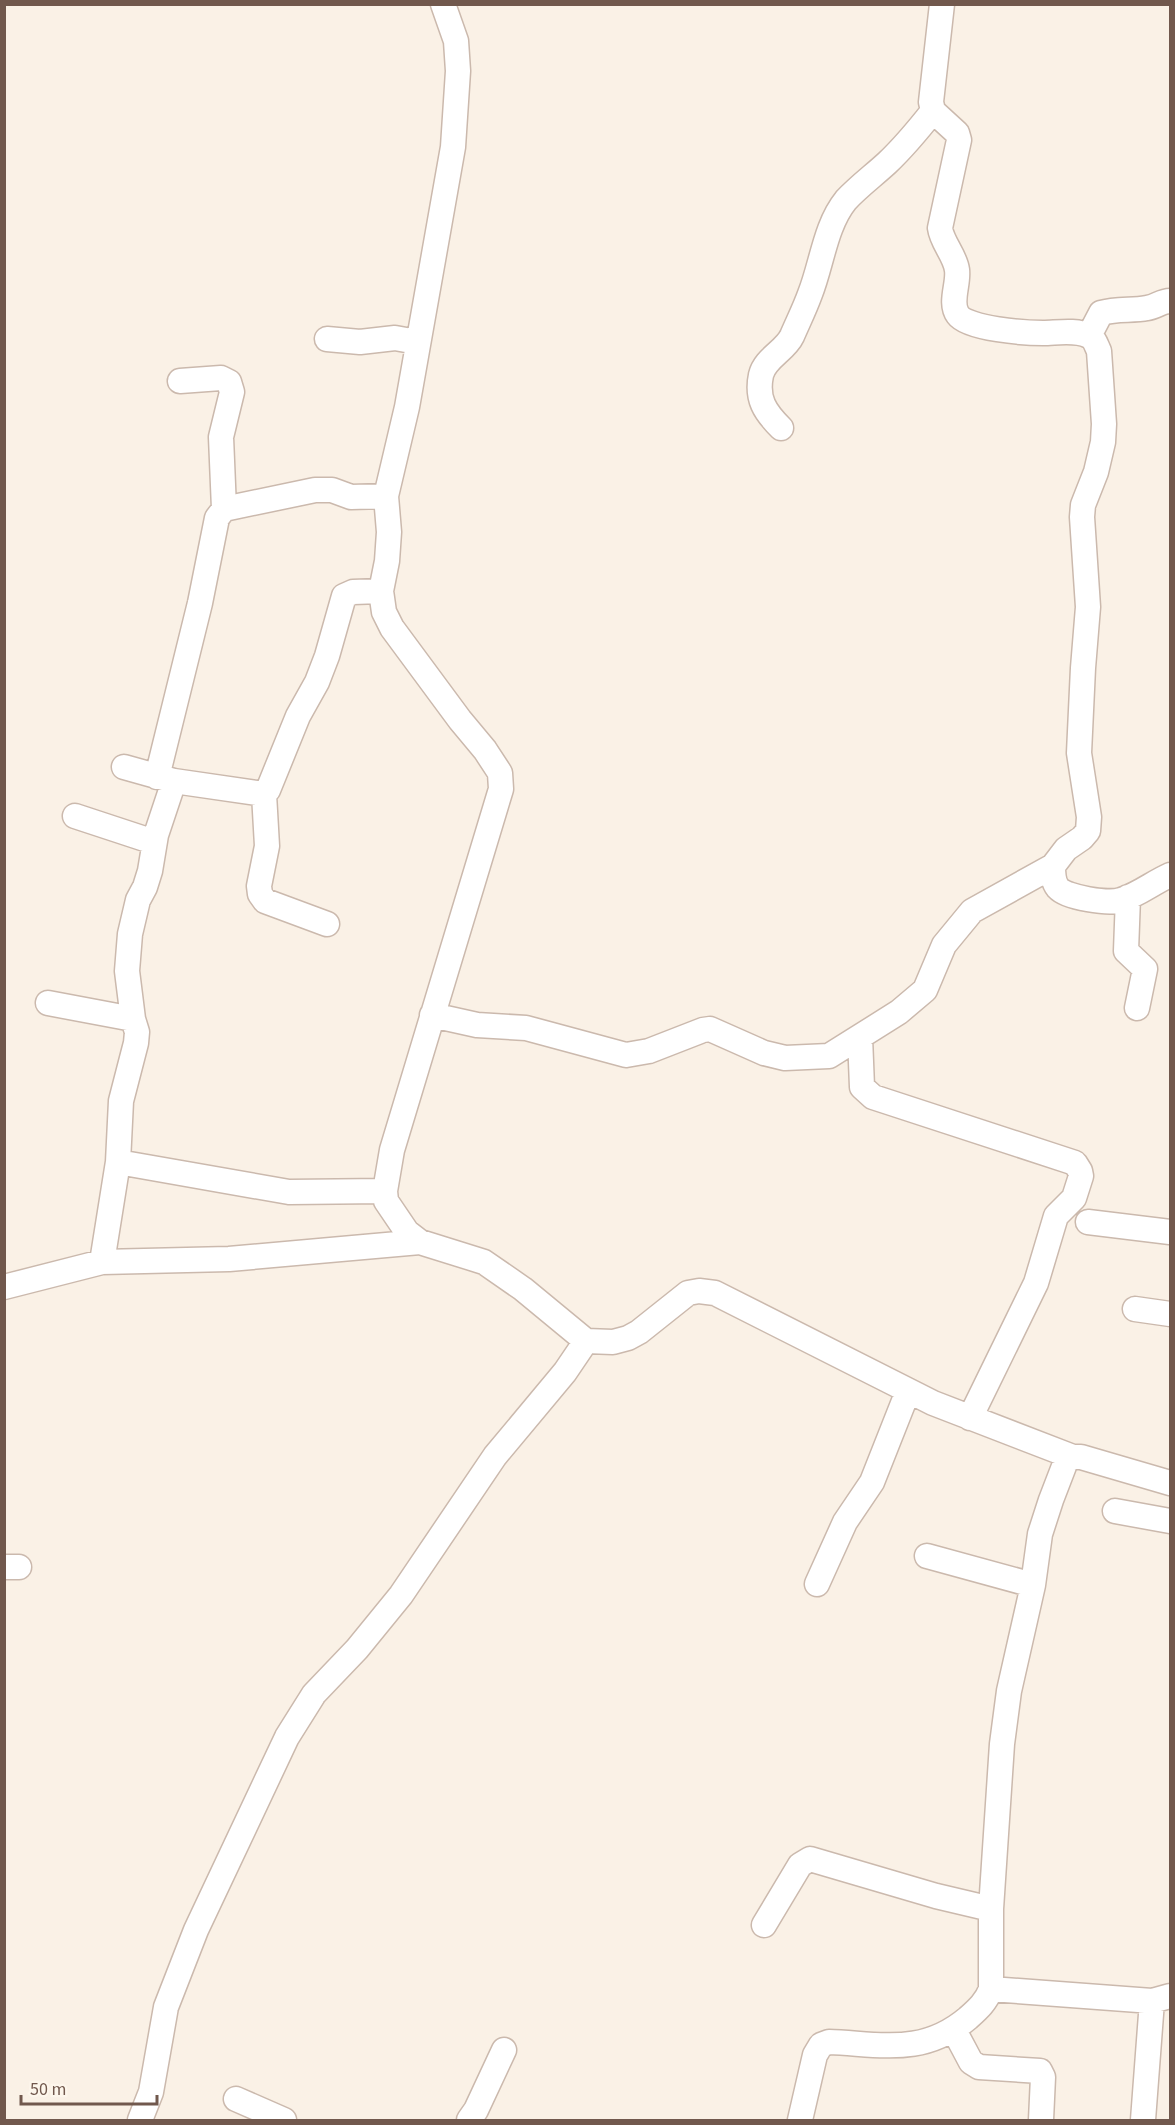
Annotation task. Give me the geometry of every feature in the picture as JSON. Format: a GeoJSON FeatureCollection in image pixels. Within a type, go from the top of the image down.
{"type":"FeatureCollection","features":[{"type":"Feature","properties":{"kind":"street"},"geometry":{"type":"LineString","coordinates":[[443,4],[456,41],[458,70],[453,147],[407,407],[386,496],[387,561],[381,591],[384,612],[392,628],[485,750],[500,773],[501,789],[392,1150],[385,1191],[386,1201],[407,1232],[420,1242],[484,1262],[523,1289],[586,1341],[613,1342],[628,1338],[639,1332],[688,1293],[699,1291],[715,1293],[933,1403],[1073,1457],[1170,1483]]}},
{"type":"Feature","properties":{"kind":"street"},"geometry":{"type":"LineString","coordinates":[[432,1015],[477,1025],[525,1028],[626,1055],[649,1052],[710,1029],[764,1053],[785,1058],[829,1056],[899,1012],[925,990],[944,945],[972,911],[1053,866],[1066,849],[1088,831],[1079,753],[1088,607],[1082,517],[1083,505],[1096,472],[1103,442],[1099,351],[1096,342],[1080,333],[1002,330],[979,326],[957,315],[954,307],[957,268],[941,238],[940,228],[959,140],[957,133],[933,111],[931,102],[942,4]]}},
{"type":"Feature","properties":{"kind":"street"},"geometry":{"type":"LineString","coordinates":[[781,428],[768,415],[761,401],[761,373],[773,356],[790,341],[810,294],[838,212],[847,200],[908,143],[933,111]]}},
{"type":"Feature","properties":{"kind":"street"},"geometry":{"type":"LineString","coordinates":[[1089,336],[1101,313],[1111,310],[1149,308],[1158,302],[1170,301]]}},
{"type":"Feature","properties":{"kind":"street"},"geometry":{"type":"LineString","coordinates":[[327,339],[360,342],[395,338],[417,342]]}},
{"type":"Feature","properties":{"kind":"street"},"geometry":{"type":"LineString","coordinates":[[102,1262],[118,1162],[121,1101],[137,1032],[133,1019],[127,971],[128,951],[138,900],[150,871],[217,518],[224,509],[221,437],[232,392],[230,382],[221,378],[180,381]]}},
{"type":"Feature","properties":{"kind":"street"},"geometry":{"type":"LineString","coordinates":[[224,509],[315,490],[332,490],[351,497],[386,496]]}},
{"type":"Feature","properties":{"kind":"street"},"geometry":{"type":"LineString","coordinates":[[327,924],[266,901],[260,894],[259,886],[267,846],[264,794],[268,790],[298,716],[320,673],[344,596],[353,592],[381,591]]}},
{"type":"Feature","properties":{"kind":"street"},"geometry":{"type":"LineString","coordinates":[[124,766],[166,779],[264,794]]}},
{"type":"Feature","properties":{"kind":"street"},"geometry":{"type":"LineString","coordinates":[[75,816],[154,842]]}},
{"type":"Feature","properties":{"kind":"street"},"geometry":{"type":"LineString","coordinates":[[1053,866],[1054,880],[1059,890],[1067,895],[1112,902],[1128,897],[1170,875]]}},
{"type":"Feature","properties":{"kind":"street"},"geometry":{"type":"LineString","coordinates":[[1128,897],[1126,951],[1145,969],[1137,1008]]}},
{"type":"Feature","properties":{"kind":"street"},"geometry":{"type":"LineString","coordinates":[[48,1003],[133,1019]]}},
{"type":"Feature","properties":{"kind":"street"},"geometry":{"type":"LineString","coordinates":[[860,1037],[862,1087],[873,1097],[1075,1163],[1080,1171],[1074,1198],[1056,1216],[1036,1283],[970,1418]]}},
{"type":"Feature","properties":{"kind":"street"},"geometry":{"type":"LineString","coordinates":[[118,1162],[289,1192],[385,1191]]}},
{"type":"Feature","properties":{"kind":"street"},"geometry":{"type":"LineString","coordinates":[[1088,1222],[1170,1232]]}},
{"type":"Feature","properties":{"kind":"street"},"geometry":{"type":"LineString","coordinates":[[4,1287],[102,1262],[229,1259],[420,1242]]}},
{"type":"Feature","properties":{"kind":"street"},"geometry":{"type":"LineString","coordinates":[[1135,1309],[1170,1314]]}},
{"type":"Feature","properties":{"kind":"street"},"geometry":{"type":"LineString","coordinates":[[140,2121],[151,2092],[166,2007],[201,1920],[287,1737],[314,1694],[357,1649],[401,1595],[495,1456],[565,1372],[586,1341]]}},
{"type":"Feature","properties":{"kind":"street"},"geometry":{"type":"LineString","coordinates":[[817,1584],[846,1522],[872,1482],[908,1390]]}},
{"type":"Feature","properties":{"kind":"street"},"geometry":{"type":"LineString","coordinates":[[800,2121],[815,2055],[821,2045],[829,2042],[904,2046],[918,2043],[954,2030],[988,1998],[991,1989],[991,1909],[1002,1744],[1009,1690],[1033,1585],[1040,1534],[1050,1500],[1066,1461],[1073,1457]]}},
{"type":"Feature","properties":{"kind":"street"},"geometry":{"type":"LineString","coordinates":[[1115,1511],[1170,1521]]}},
{"type":"Feature","properties":{"kind":"street"},"geometry":{"type":"LineString","coordinates":[[927,1556],[1033,1585]]}},
{"type":"Feature","properties":{"kind":"street"},"geometry":{"type":"LineString","coordinates":[[764,1924],[800,1865],[810,1858],[936,1896],[991,1909]]}},
{"type":"Feature","properties":{"kind":"street"},"geometry":{"type":"LineString","coordinates":[[991,1989],[1161,1998],[1143,2121]]}},
{"type":"Feature","properties":{"kind":"street"},"geometry":{"type":"LineString","coordinates":[[954,2030],[971,2062],[979,2067],[1040,2071],[1043,2077],[1041,2121]]}},
{"type":"Feature","properties":{"kind":"street"},"geometry":{"type":"LineString","coordinates":[[469,2121],[504,2050]]}},
{"type":"Feature","properties":{"kind":"street"},"geometry":{"type":"LineString","coordinates":[[236,2099],[284,2121]]}}]}
